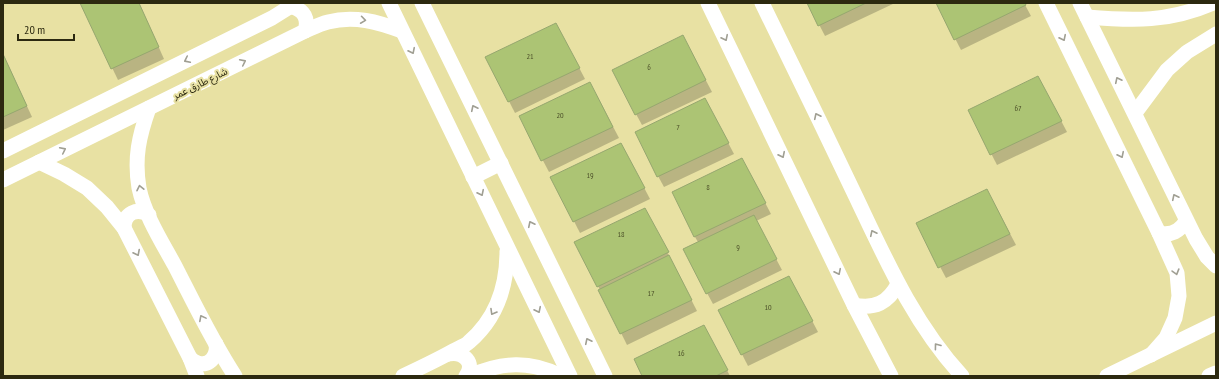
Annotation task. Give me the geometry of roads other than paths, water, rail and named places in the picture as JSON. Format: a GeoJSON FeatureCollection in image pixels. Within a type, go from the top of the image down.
{"type":"FeatureCollection","features":[{"type":"Feature","properties":{"kind":"street"},"geometry":{"type":"LineString","coordinates":[[389,3],[570,376]]}},
{"type":"Feature","properties":{"kind":"street"},"geometry":{"type":"LineString","coordinates":[[422,3],[605,376]]}},
{"type":"Feature","properties":{"kind":"street"},"geometry":{"type":"LineString","coordinates":[[708,3],[854,305],[891,376]]}},
{"type":"Feature","properties":{"kind":"street"},"geometry":{"type":"LineString","coordinates":[[762,3],[898,284],[926,332],[962,376]]}},
{"type":"Feature","properties":{"kind":"street"},"geometry":{"type":"LineString","coordinates":[[1046,3],[1159,233],[1177,273],[1179,296],[1175,318],[1166,338],[1151,355]]}},
{"type":"Feature","properties":{"kind":"street"},"geometry":{"type":"LineString","coordinates":[[1080,3],[1186,220],[1208,257],[1216,266]]}},
{"type":"Feature","properties":{"kind":"street"},"geometry":{"type":"LineString","coordinates":[[1087,17],[1118,20],[1145,20],[1172,17],[1213,3]]}},
{"type":"Feature","properties":{"kind":"street"},"geometry":{"type":"LineString","coordinates":[[3,151],[272,18],[294,5],[305,16],[305,31]]}},
{"type":"Feature","properties":{"kind":"street","name":"شارع طارق عمر"},"geometry":{"type":"LineString","coordinates":[[3,180],[305,31],[328,22],[353,18],[378,22],[402,31]]}},
{"type":"Feature","properties":{"kind":"street"},"geometry":{"type":"LineString","coordinates":[[1134,114],[1167,70],[1187,52],[1216,34]]}},
{"type":"Feature","properties":{"kind":"street"},"geometry":{"type":"LineString","coordinates":[[149,108],[140,134],[137,162],[140,189],[149,215],[216,344],[235,376]]}},
{"type":"Feature","properties":{"kind":"street"},"geometry":{"type":"LineString","coordinates":[[39,162],[64,174],[87,188],[107,207],[124,228],[190,358],[197,376]]}},
{"type":"Feature","properties":{"kind":"street"},"geometry":{"type":"LineString","coordinates":[[473,177],[501,163]]}},
{"type":"Feature","properties":{"kind":"street"},"geometry":{"type":"LineString","coordinates":[[124,228],[125,219],[132,213],[140,212],[149,215]]}},
{"type":"Feature","properties":{"kind":"street"},"geometry":{"type":"LineString","coordinates":[[1159,233],[1165,234],[1178,231],[1186,220]]}},
{"type":"Feature","properties":{"kind":"street"},"geometry":{"type":"LineString","coordinates":[[403,376],[469,343],[483,327],[495,310],[503,290],[507,269],[507,248]]}},
{"type":"Feature","properties":{"kind":"street"},"geometry":{"type":"LineString","coordinates":[[854,305],[865,307],[885,301],[893,293],[898,284]]}},
{"type":"Feature","properties":{"kind":"street"},"geometry":{"type":"LineString","coordinates":[[1107,376],[1127,371],[1151,355],[1216,323]]}},
{"type":"Feature","properties":{"kind":"street"},"geometry":{"type":"LineString","coordinates":[[190,358],[203,364],[212,360],[216,353],[216,344]]}},
{"type":"Feature","properties":{"kind":"street"},"geometry":{"type":"LineString","coordinates":[[449,354],[455,353],[462,355],[467,360],[469,366],[466,376]]}},
{"type":"Feature","properties":{"kind":"street"},"geometry":{"type":"LineString","coordinates":[[470,376],[502,365],[527,365],[551,371],[561,376]]}},
{"type":"Feature","properties":{"kind":"street"},"geometry":{"type":"LineString","coordinates":[[1209,376],[1216,373]]}}]}
